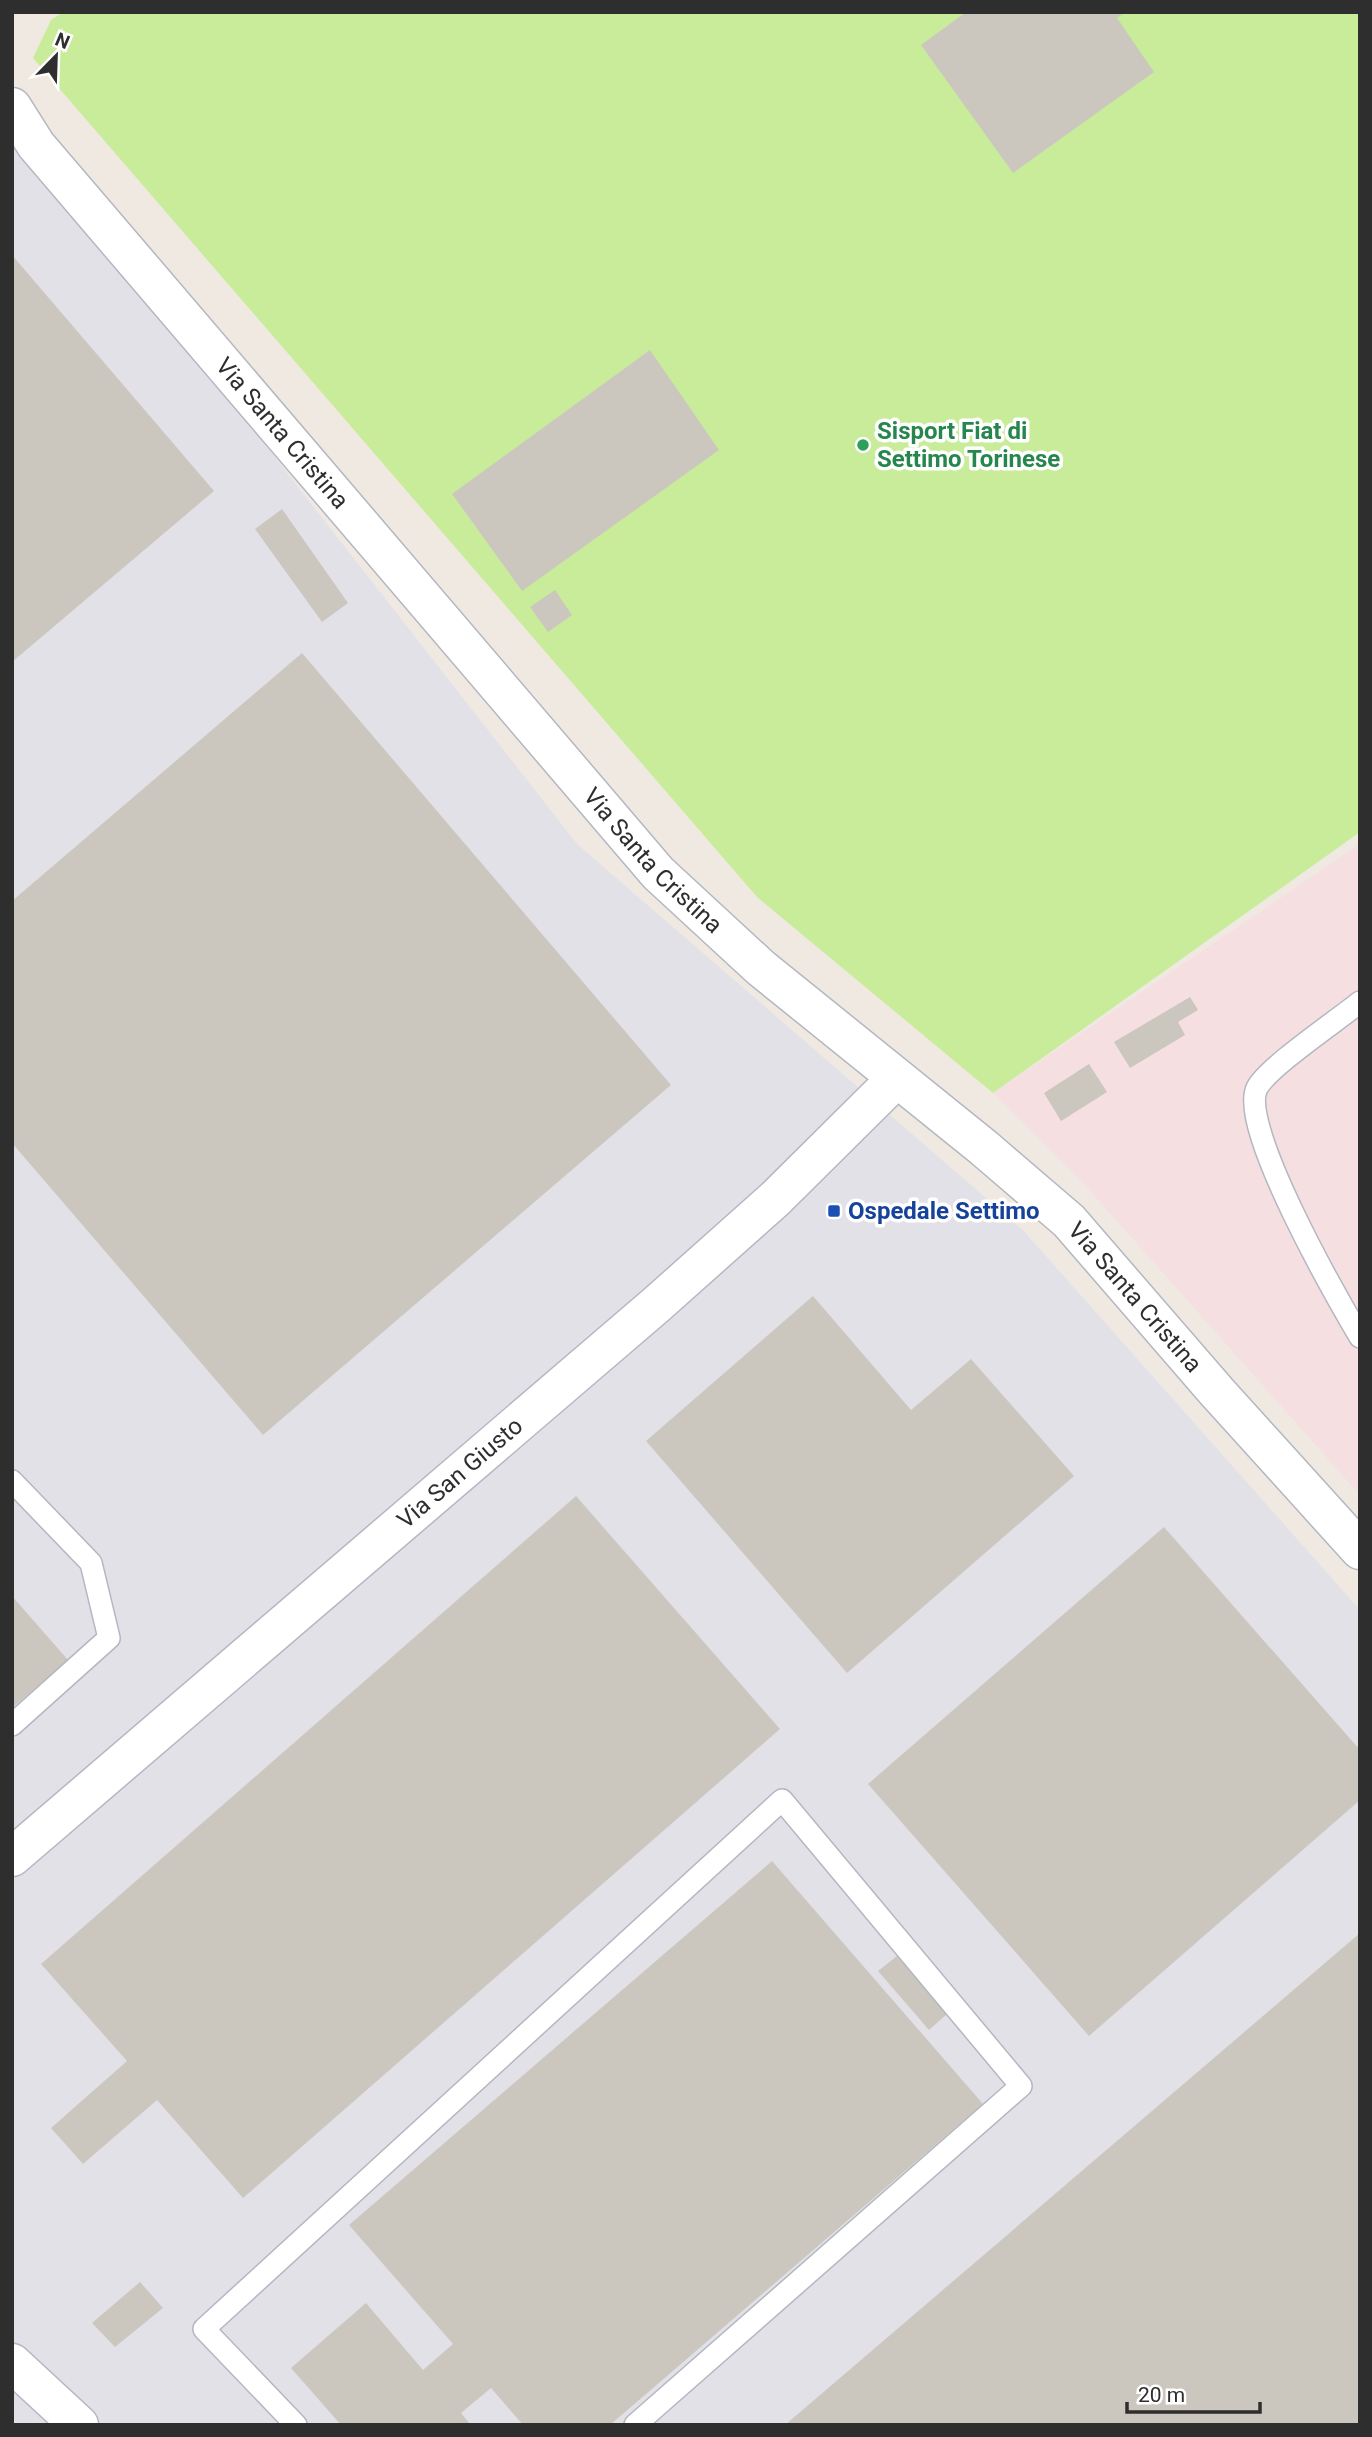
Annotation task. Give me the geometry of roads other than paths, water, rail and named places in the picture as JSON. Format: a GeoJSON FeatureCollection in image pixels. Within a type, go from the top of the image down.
{"type":"FeatureCollection","features":[{"type":"Feature","properties":{"kind":"street","name":"Via Santa Cristina"},"geometry":{"type":"LineString","coordinates":[[12,107],[36,145],[658,873],[761,968],[984,1148],[1069,1221],[1217,1392],[1360,1550]]}},
{"type":"Feature","properties":{"kind":"street","name":"Via San Giusto"},"geometry":{"type":"LineString","coordinates":[[12,1857],[656,1305],[775,1199],[896,1079]]}},
{"type":"Feature","properties":{"kind":"street"},"geometry":{"type":"LineString","coordinates":[[17,2378],[79,2425]]}},
{"type":"Feature","properties":{"kind":"lane"},"geometry":{"type":"LineString","coordinates":[[1360,1002],[1272,1072],[1257,1089],[1255,1105],[1260,1131],[1288,1203],[1328,1282],[1360,1337]]}},
{"type":"Feature","properties":{"kind":"lane"},"geometry":{"type":"LineString","coordinates":[[12,1480],[90,1563],[109,1638],[12,1725]]}},
{"type":"Feature","properties":{"kind":"lane"},"geometry":{"type":"LineString","coordinates":[[296,2425],[204,2329],[782,1800],[1021,2086],[635,2425]]}},
{"type":"Feature","properties":{"kind":"place","name":"Sisport Fiat di Settimo Torinese"},"geometry":{"type":"Point","coordinates":[863,445]}},
{"type":"Feature","properties":{"kind":"place","name":"Ospedale Settimo"},"geometry":{"type":"Point","coordinates":[834,1211]}}]}
